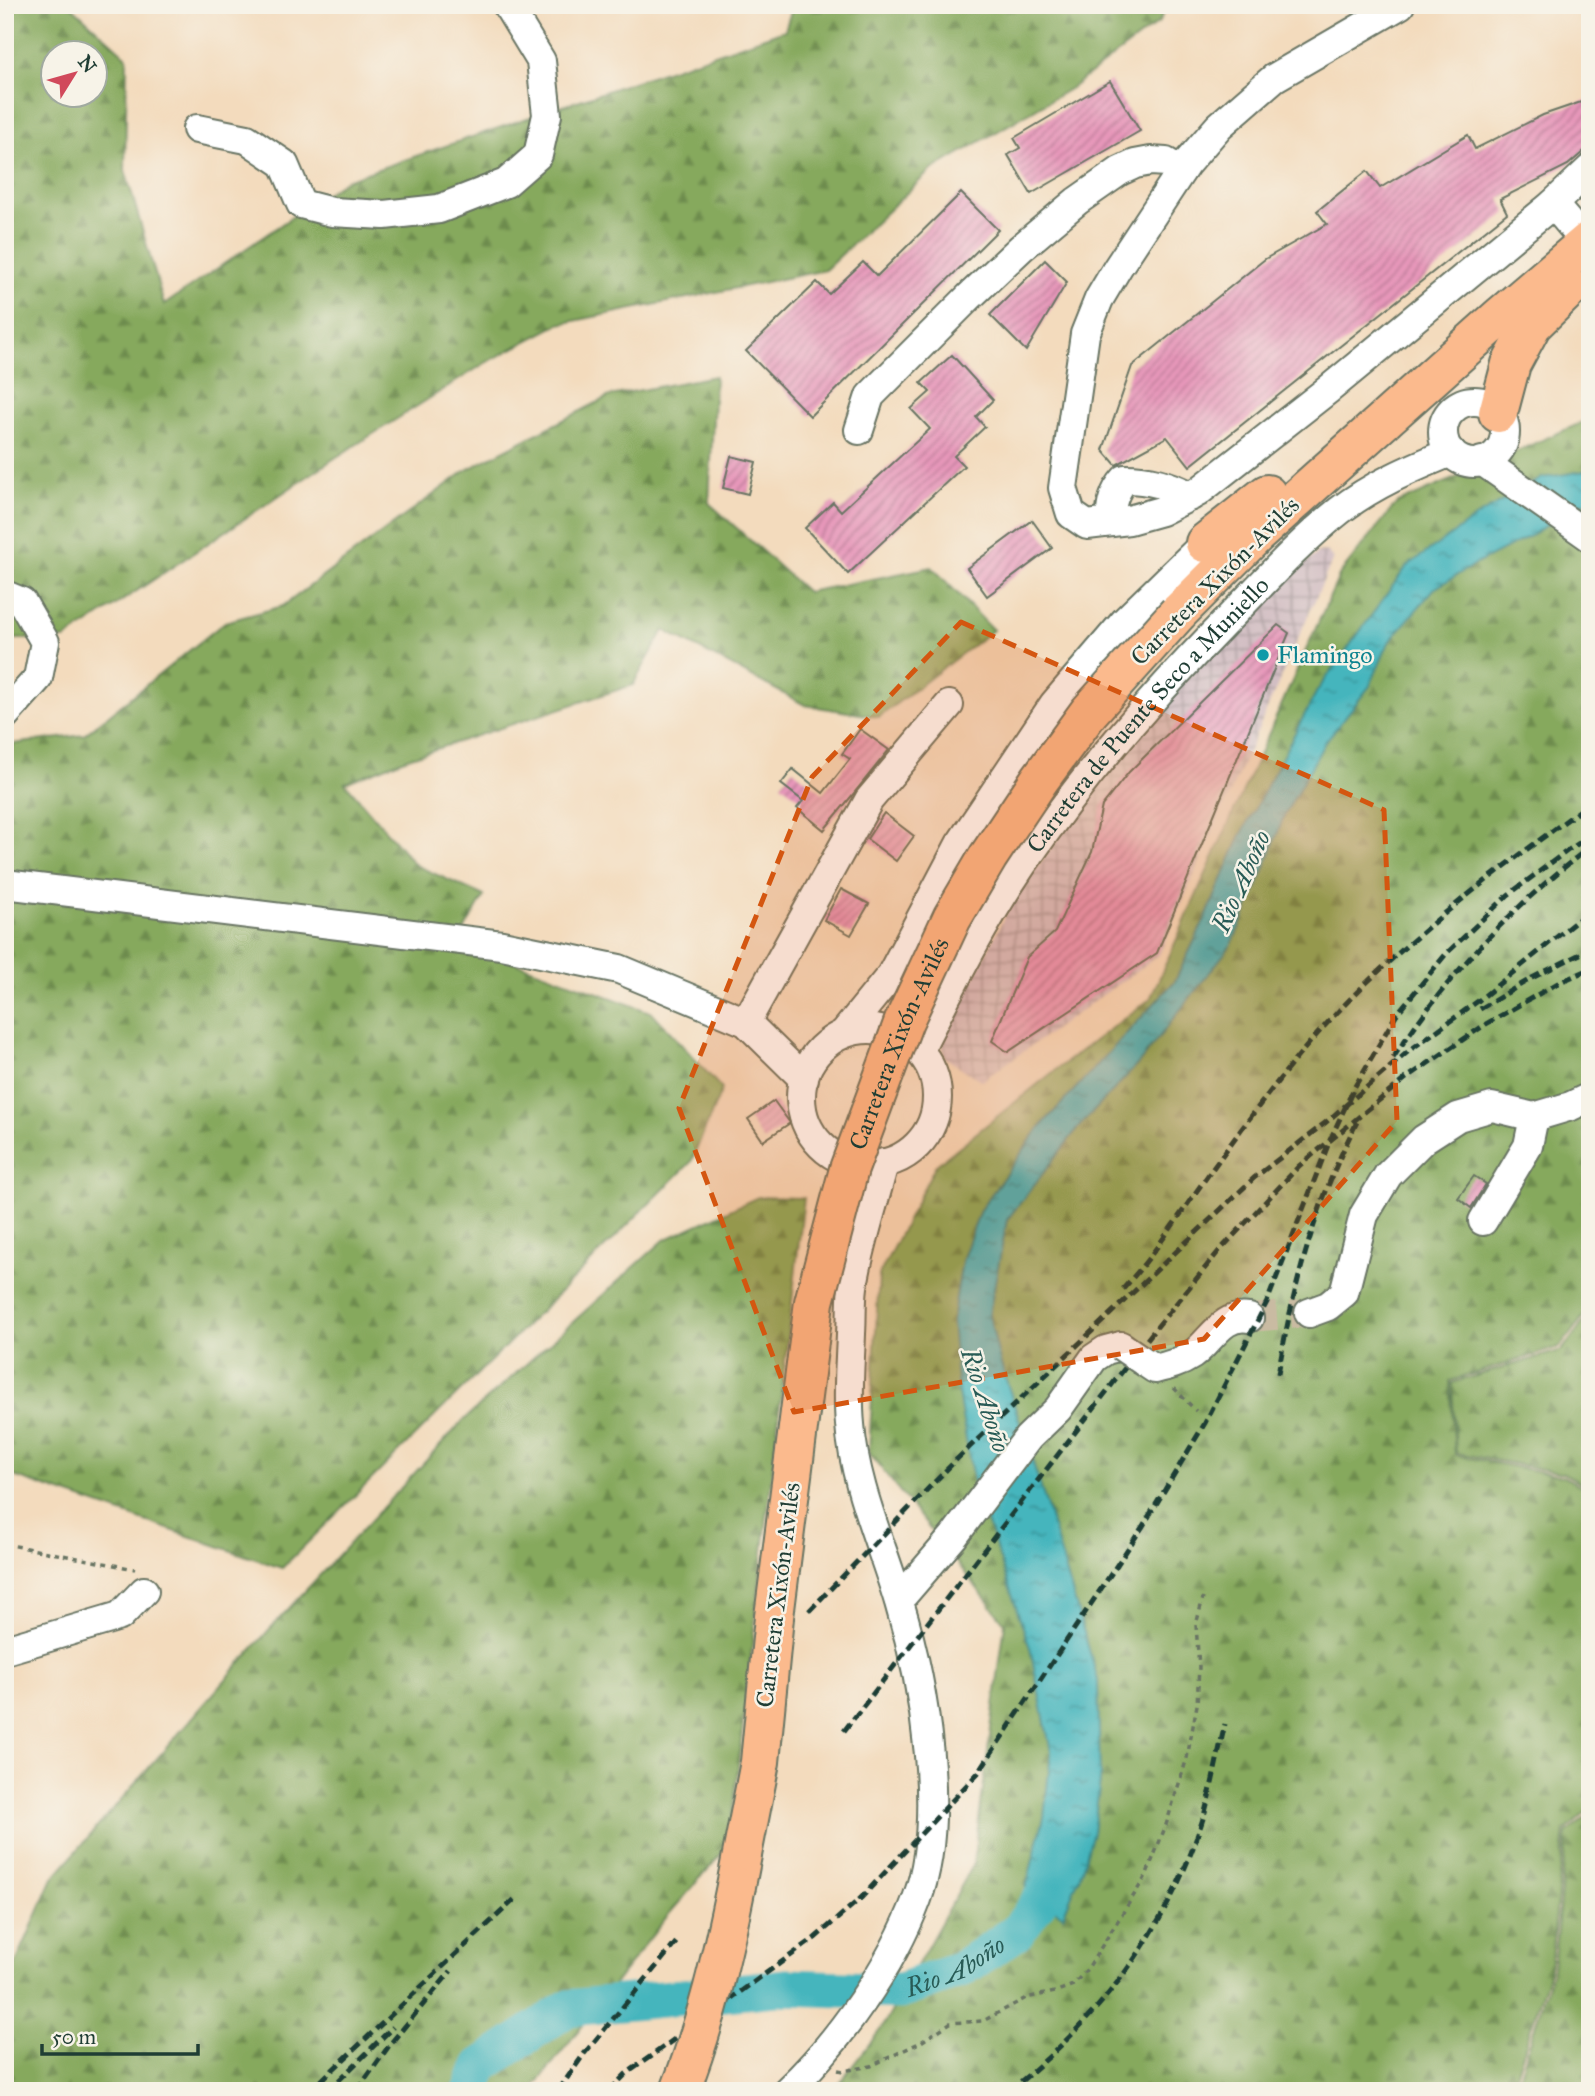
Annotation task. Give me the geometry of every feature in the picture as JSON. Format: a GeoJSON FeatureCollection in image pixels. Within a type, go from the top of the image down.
{"type":"FeatureCollection","features":[{"type":"Feature","properties":{"kind":"highway","name":"Carretera Xixón-Avilés"},"geometry":{"type":"LineString","coordinates":[[680,2091],[698,2046],[720,1968],[760,1762],[774,1616],[814,1302],[849,1169],[904,1021],[952,918],[1040,779],[1089,712],[1178,613],[1257,534],[1502,315],[1589,251]]}},
{"type":"Feature","properties":{"kind":"highway"},"geometry":{"type":"LineString","coordinates":[[1498,413],[1511,364],[1532,325],[1589,251]]}},
{"type":"Feature","properties":{"kind":"highway"},"geometry":{"type":"LineString","coordinates":[[1205,543],[1429,364],[1502,315]]}},
{"type":"Feature","properties":{"kind":"street"},"geometry":{"type":"LineString","coordinates":[[197,129],[247,139],[284,164],[301,204],[332,212],[384,215],[439,209],[506,183],[538,155],[547,115],[541,61],[507,5]]}},
{"type":"Feature","properties":{"kind":"street"},"geometry":{"type":"LineString","coordinates":[[1400,5],[1274,78],[1219,126],[1181,171],[1118,267],[1099,299],[1084,334],[1063,488],[1071,513],[1087,525],[1129,520],[1161,511],[1191,496],[1319,397],[1553,204],[1590,169]]}},
{"type":"Feature","properties":{"kind":"street"},"geometry":{"type":"LineString","coordinates":[[859,430],[870,396],[1021,248],[1077,201],[1120,171],[1135,164],[1166,162],[1181,171]]}},
{"type":"Feature","properties":{"kind":"street"},"geometry":{"type":"LineString","coordinates":[[1553,204],[1589,251]]}},
{"type":"Feature","properties":{"kind":"street"},"geometry":{"type":"LineString","coordinates":[[1472,401],[1482,402],[1498,413],[1505,432],[1498,450],[1482,461],[1465,461],[1451,452],[1443,434],[1447,415],[1454,408],[1472,401]]}},
{"type":"Feature","properties":{"kind":"street","name":"Carretera de Puente Seco a Muniello"},"geometry":{"type":"LineString","coordinates":[[919,1050],[965,959],[1021,866],[1092,771],[1147,704],[1261,585],[1339,510],[1400,472],[1451,452]]}},
{"type":"Feature","properties":{"kind":"street"},"geometry":{"type":"LineString","coordinates":[[1482,461],[1584,533]]}},
{"type":"Feature","properties":{"kind":"street"},"geometry":{"type":"LineString","coordinates":[[1110,522],[1116,489],[1125,479],[1145,479],[1171,486],[1191,496]]}},
{"type":"Feature","properties":{"kind":"street"},"geometry":{"type":"LineString","coordinates":[[844,1033],[864,1029],[884,1030],[903,1037],[919,1050],[934,1075],[937,1103],[929,1130],[910,1152],[884,1163],[861,1164],[839,1157],[820,1144],[807,1124],[801,1102],[804,1079],[812,1059],[826,1044],[844,1033],[891,975],[960,845],[1054,704],[1125,621],[1205,543]]}},
{"type":"Feature","properties":{"kind":"street"},"geometry":{"type":"LineString","coordinates":[[5,595],[22,602],[45,642],[38,678],[5,715]]}},
{"type":"Feature","properties":{"kind":"street"},"geometry":{"type":"LineString","coordinates":[[746,1022],[869,800],[949,705]]}},
{"type":"Feature","properties":{"kind":"street"},"geometry":{"type":"LineString","coordinates":[[5,884],[502,945],[619,969],[746,1022],[804,1079]]}},
{"type":"Feature","properties":{"kind":"street"},"geometry":{"type":"LineString","coordinates":[[1308,1314],[1328,1306],[1344,1293],[1364,1215],[1388,1175],[1424,1139],[1458,1117],[1492,1107],[1534,1117],[1590,1097]]}},
{"type":"Feature","properties":{"kind":"street"},"geometry":{"type":"LineString","coordinates":[[1483,1221],[1528,1146],[1534,1117]]}},
{"type":"Feature","properties":{"kind":"street"},"geometry":{"type":"LineString","coordinates":[[787,2091],[816,2064],[884,1967],[917,1898],[927,1852],[932,1803],[926,1719],[913,1651],[856,1467],[849,1425],[853,1287],[884,1163]]}},
{"type":"Feature","properties":{"kind":"street"},"geometry":{"type":"LineString","coordinates":[[899,1600],[954,1536],[1028,1438],[1058,1409],[1094,1358],[1106,1350],[1132,1353],[1155,1369],[1176,1364],[1194,1354],[1217,1329],[1239,1316],[1249,1318]]}},
{"type":"Feature","properties":{"kind":"street"},"geometry":{"type":"LineString","coordinates":[[5,1650],[120,1616],[144,1591]]}},
{"type":"Feature","properties":{"kind":"path"},"geometry":{"type":"LineString","coordinates":[[5,1544],[132,1567],[149,1581],[144,1591]]}},
{"type":"Feature","properties":{"kind":"path"},"geometry":{"type":"LineString","coordinates":[[816,2064],[843,2071],[871,2066],[921,2042],[950,2023],[983,2021],[1026,1998],[1073,1985],[1088,1968],[1146,1875],[1166,1825],[1187,1758],[1197,1705],[1199,1667],[1196,1625],[1203,1598]]}},
{"type":"Feature","properties":{"kind":"highlighted area"},"geometry":{"type":"Polygon","coordinates":[[[961,622],[1384,810],[1397,1121],[1204,1339],[794,1412],[679,1108],[812,777],[961,622]]]}},
{"type":"Feature","properties":{"kind":"shaded area"},"geometry":{"type":"Polygon","coordinates":[[[1327,551],[1333,559],[1159,955],[982,1081],[944,1057],[942,1041],[1014,898],[1153,711],[1291,574],[1318,553],[1327,551]]]}},
{"type":"Feature","properties":{"kind":"green space"},"geometry":{"type":"Polygon","coordinates":[[[5,5],[70,5],[106,38],[38,38],[38,108],[108,108],[108,40],[127,57],[125,170],[164,305],[346,180],[785,30],[793,5],[1168,5],[1159,22],[1071,88],[930,171],[825,270],[559,324],[487,362],[335,458],[65,639],[5,639],[5,5]]]}},
{"type":"Feature","properties":{"kind":"green space"},"geometry":{"type":"Polygon","coordinates":[[[715,376],[709,503],[807,592],[932,567],[993,630],[879,717],[805,705],[664,630],[633,685],[402,760],[345,783],[415,865],[484,896],[458,941],[653,1013],[722,1089],[691,1162],[282,1568],[5,1473],[5,745],[84,735],[225,622],[283,606],[468,469],[610,396],[715,376]]]}},
{"type":"Feature","properties":{"kind":"green space"},"geometry":{"type":"Polygon","coordinates":[[[1590,419],[1590,1308],[1560,1347],[1450,1381],[1455,1455],[1562,1476],[1590,1490],[1590,1809],[1565,1831],[1550,1968],[1511,2091],[833,2091],[884,2025],[973,1865],[1005,1623],[869,1453],[879,1275],[935,1166],[1150,999],[1340,574],[1396,504],[1590,419]]]}},
{"type":"Feature","properties":{"kind":"green space"},"geometry":{"type":"Polygon","coordinates":[[[758,1197],[804,1198],[729,1845],[669,1914],[531,2091],[5,2091],[5,1988],[53,1878],[268,1631],[463,1421],[664,1240],[758,1197]]]}},
{"type":"Feature","properties":{"kind":"green space"},"geometry":{"type":"Polygon","coordinates":[[[1590,1314],[1590,1487],[1563,1473],[1456,1453],[1452,1383],[1562,1350],[1590,1314]]]}},
{"type":"Feature","properties":{"kind":"green space"},"geometry":{"type":"Polygon","coordinates":[[[1590,1814],[1590,2091],[1515,2091],[1553,1968],[1567,1833],[1590,1814]]]}},
{"type":"Feature","properties":{"kind":"water"},"geometry":{"type":"Polygon","coordinates":[[[1590,470],[1590,501],[1579,504],[1530,536],[1434,589],[1389,642],[1370,686],[1325,742],[1285,814],[1232,944],[1138,1064],[1079,1127],[1007,1220],[989,1315],[1000,1361],[1045,1500],[1098,1680],[1100,1782],[1093,1832],[1082,1870],[1063,1916],[1026,1887],[1044,1817],[1051,1752],[1030,1648],[973,1480],[958,1393],[952,1321],[962,1261],[980,1210],[1040,1127],[1175,981],[1240,837],[1317,691],[1407,566],[1482,513],[1542,478],[1590,470]]]}},
{"type":"Feature","properties":{"kind":"building"},"geometry":{"type":"Polygon","coordinates":[[[1110,81],[1140,131],[1031,194],[1008,155],[1020,148],[1014,138],[1110,81]]]}},
{"type":"Feature","properties":{"kind":"building"},"geometry":{"type":"Polygon","coordinates":[[[1590,99],[1590,146],[1568,165],[1500,199],[1507,213],[1190,466],[1167,437],[1116,465],[1103,450],[1132,366],[1265,259],[1327,224],[1317,211],[1367,171],[1380,188],[1468,135],[1475,149],[1543,115],[1590,99]]]}},
{"type":"Feature","properties":{"kind":"building"},"geometry":{"type":"Polygon","coordinates":[[[961,193],[998,230],[810,416],[746,351],[817,282],[829,294],[863,262],[877,276],[961,193]]]}},
{"type":"Feature","properties":{"kind":"building"},"geometry":{"type":"Polygon","coordinates":[[[1045,260],[1067,282],[1026,351],[990,315],[1045,260]]]}},
{"type":"Feature","properties":{"kind":"building"},"geometry":{"type":"Polygon","coordinates":[[[952,355],[993,400],[976,417],[985,427],[954,456],[964,466],[848,574],[805,528],[833,502],[841,511],[930,429],[911,409],[930,392],[921,383],[952,355]]]}},
{"type":"Feature","properties":{"kind":"building"},"geometry":{"type":"Polygon","coordinates":[[[731,456],[756,462],[748,494],[723,488],[731,456]]]}},
{"type":"Feature","properties":{"kind":"building"},"geometry":{"type":"Polygon","coordinates":[[[1032,520],[1052,548],[987,596],[967,568],[1032,520]]]}},
{"type":"Feature","properties":{"kind":"building"},"geometry":{"type":"Polygon","coordinates":[[[1278,625],[1289,633],[1157,953],[1008,1052],[992,1041],[1027,957],[1055,932],[1092,852],[1102,806],[1129,772],[1278,625]]]}},
{"type":"Feature","properties":{"kind":"building"},"geometry":{"type":"Polygon","coordinates":[[[860,729],[889,750],[824,830],[797,808],[803,801],[781,784],[793,769],[823,793],[850,759],[842,754],[860,729]]]}},
{"type":"Feature","properties":{"kind":"building"},"geometry":{"type":"Polygon","coordinates":[[[884,813],[914,836],[896,861],[867,839],[884,813]]]}},
{"type":"Feature","properties":{"kind":"building"},"geometry":{"type":"Polygon","coordinates":[[[841,889],[869,904],[851,935],[824,920],[841,889]]]}},
{"type":"Feature","properties":{"kind":"building"},"geometry":{"type":"Polygon","coordinates":[[[774,1101],[790,1123],[763,1141],[748,1119],[774,1101]]]}},
{"type":"Feature","properties":{"kind":"building"},"geometry":{"type":"Polygon","coordinates":[[[1474,1176],[1486,1184],[1471,1208],[1458,1198],[1474,1176]]]}},
{"type":"Feature","properties":{"kind":"waterway","name":"Rio Aboño"},"geometry":{"type":"LineString","coordinates":[[471,2091],[481,2066],[568,2008],[787,1987],[900,1991],[960,1970],[1017,1932],[1051,1885],[1062,1853]]}},
{"type":"Feature","properties":{"kind":"tunnel"},"geometry":{"type":"LineString","coordinates":[[1249,1318],[1309,1313]]}},
{"type":"Feature","properties":{"kind":"railway"},"geometry":{"type":"LineString","coordinates":[[1123,1289],[1161,1242],[1269,1092],[1328,1022],[1362,987],[1434,922],[1590,803]]}},
{"type":"Feature","properties":{"kind":"railway"},"geometry":{"type":"LineString","coordinates":[[609,2091],[626,2074],[815,1938],[861,1898],[978,1773],[1143,1526],[1205,1423],[1267,1302],[1330,1140],[1354,1088],[1396,1015],[1446,954],[1508,895],[1590,836]]}},
{"type":"Feature","properties":{"kind":"railway"},"geometry":{"type":"LineString","coordinates":[[1393,1058],[1436,999],[1482,944],[1534,893],[1590,847]]}},
{"type":"Feature","properties":{"kind":"railway"},"geometry":{"type":"LineString","coordinates":[[809,1611],[957,1459],[1254,1178],[1325,1123],[1410,1050],[1478,1001],[1590,910]]}},
{"type":"Feature","properties":{"kind":"railway"},"geometry":{"type":"LineString","coordinates":[[1480,1009],[1532,978],[1590,949]]}},
{"type":"Feature","properties":{"kind":"railway"},"geometry":{"type":"LineString","coordinates":[[844,1731],[1152,1333],[1219,1251],[1299,1166],[1405,1079],[1486,1024],[1558,983],[1590,969]]}},
{"type":"Feature","properties":{"kind":"railway"},"geometry":{"type":"LineString","coordinates":[[1278,1374],[1308,1245],[1329,1182],[1357,1122]]}},
{"type":"Feature","properties":{"kind":"railway"},"geometry":{"type":"LineString","coordinates":[[1009,2091],[1074,2032],[1103,2000],[1153,1931],[1191,1854],[1205,1812],[1225,1724]]}},
{"type":"Feature","properties":{"kind":"railway"},"geometry":{"type":"LineString","coordinates":[[310,2091],[516,1898]]}},
{"type":"Feature","properties":{"kind":"railway"},"geometry":{"type":"LineString","coordinates":[[558,2091],[584,2054],[679,1939]]}},
{"type":"Feature","properties":{"kind":"railway"},"geometry":{"type":"LineString","coordinates":[[357,2091],[391,2043],[451,1971]]}},
{"type":"Feature","properties":{"kind":"railway"},"geometry":{"type":"LineString","coordinates":[[328,2091],[393,2027]]}},
{"type":"Feature","properties":{"kind":"place","name":"Flamingo"},"geometry":{"type":"Point","coordinates":[1263,655]}}]}
